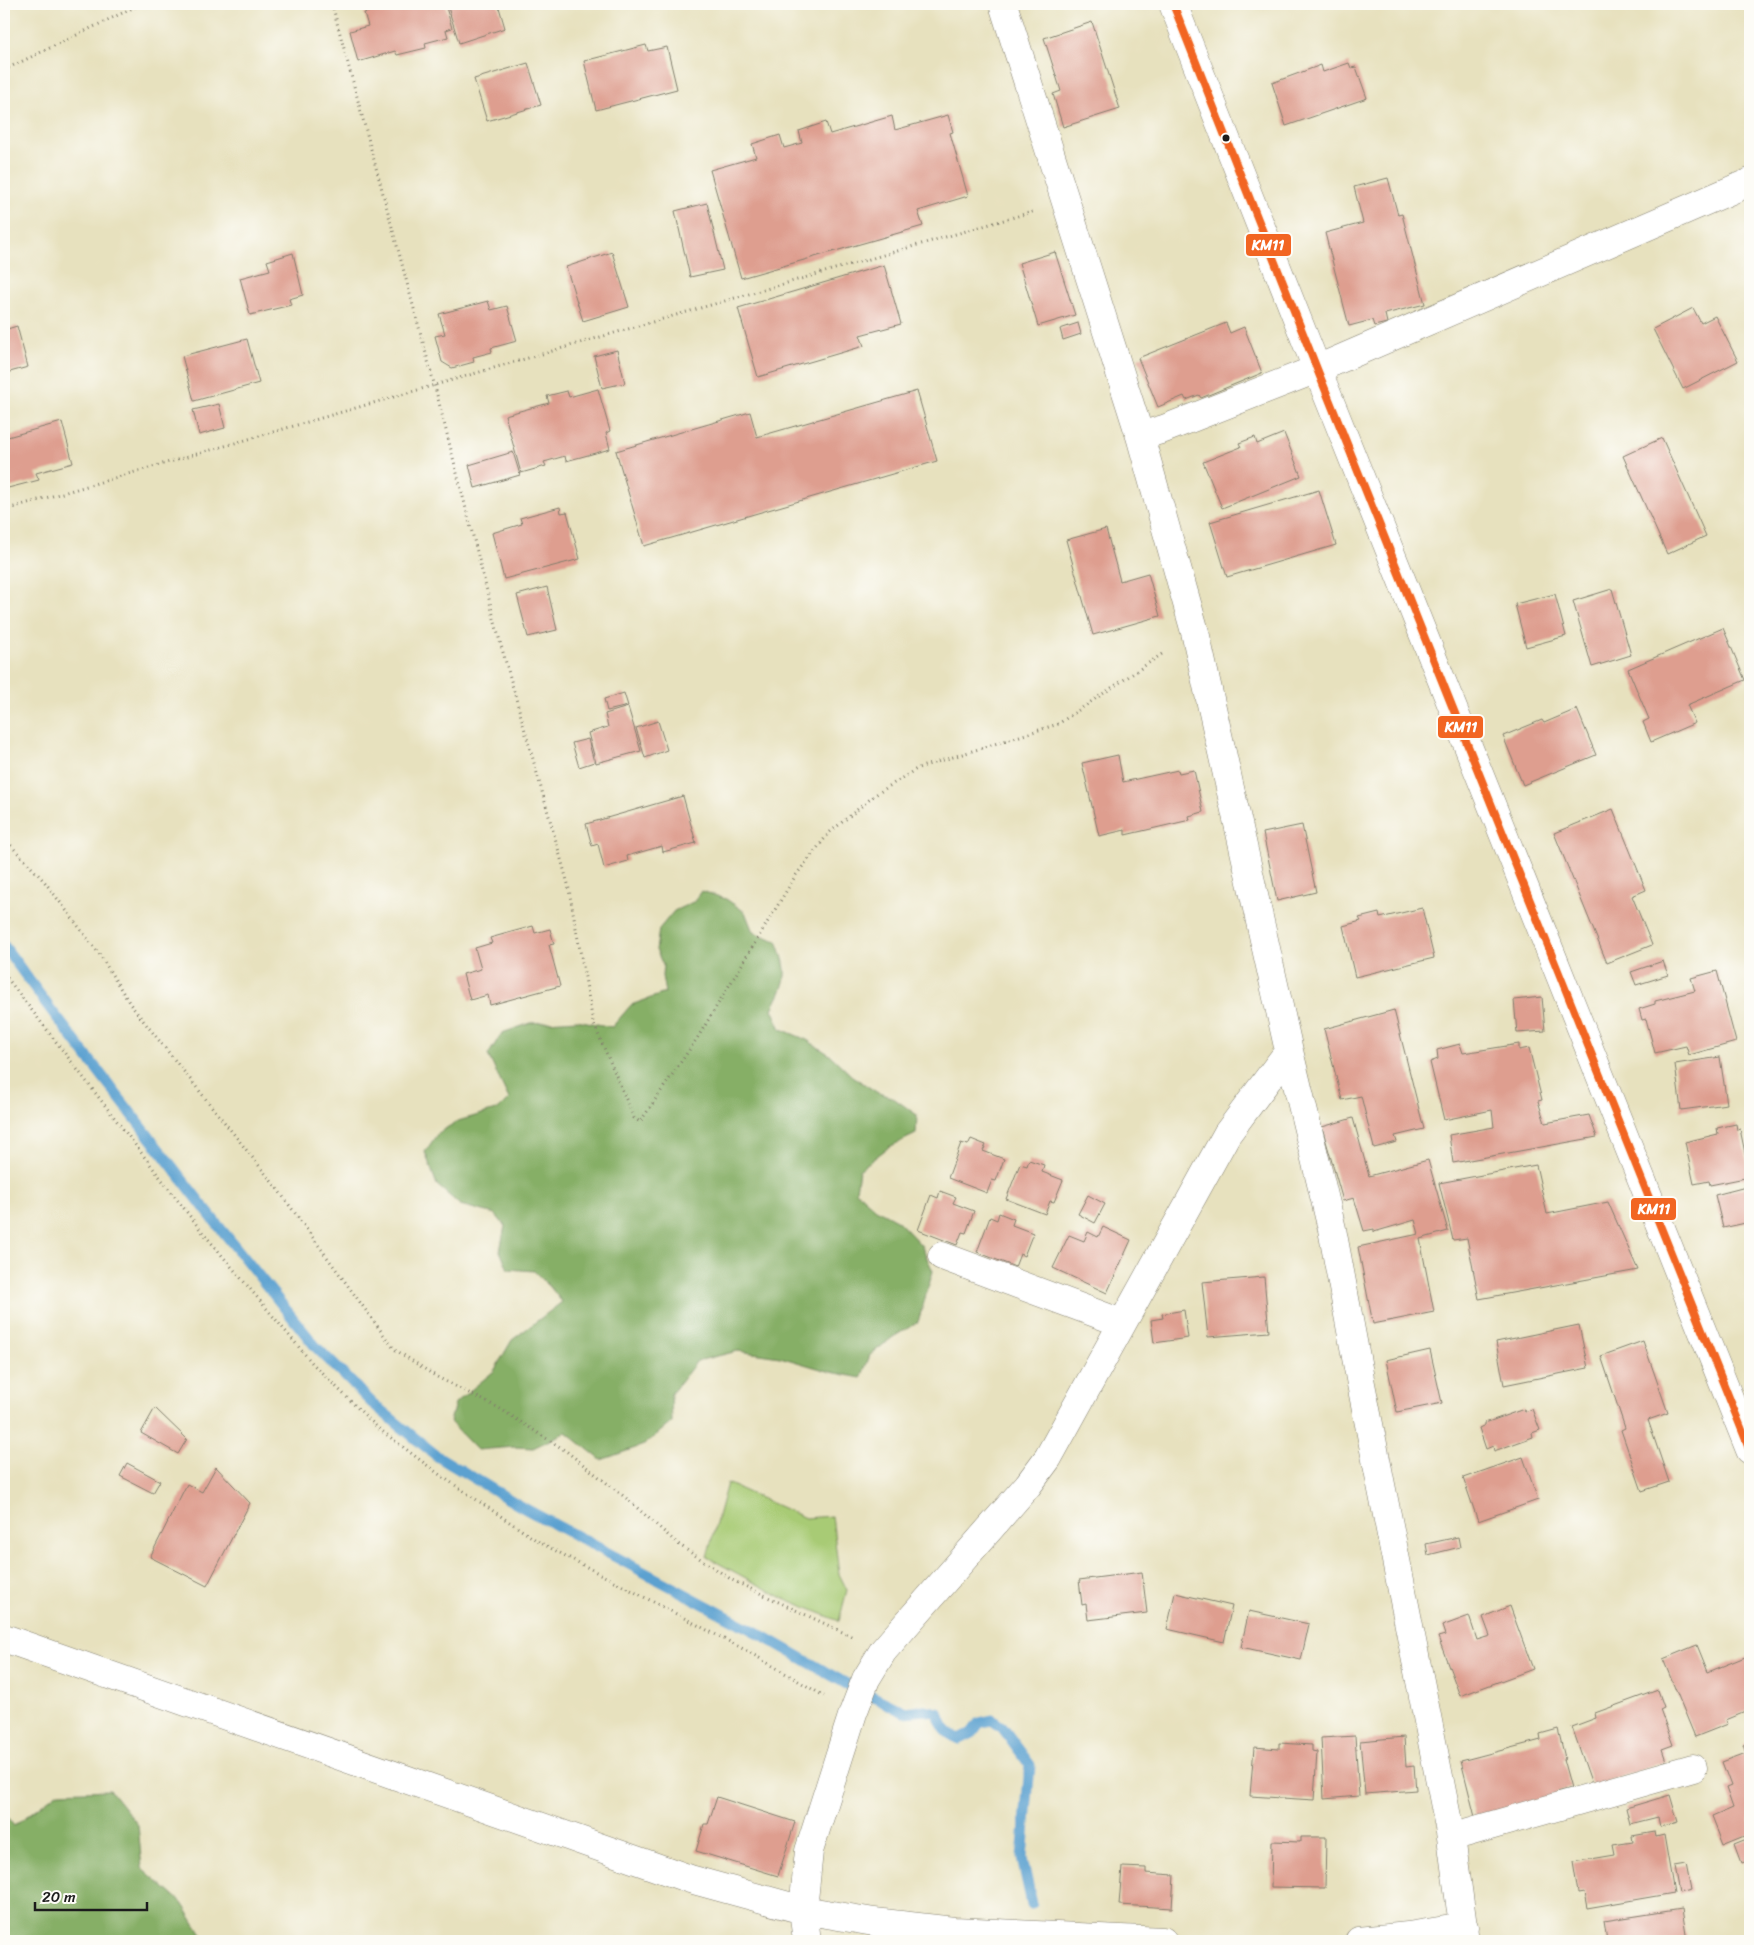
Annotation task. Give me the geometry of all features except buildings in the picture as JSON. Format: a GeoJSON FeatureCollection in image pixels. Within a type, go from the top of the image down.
{"type":"FeatureCollection","features":[{"type":"Feature","properties":{"kind":"main road"},"geometry":{"type":"LineString","coordinates":[[1003,4],[1140,436],[1195,632],[1289,1051],[1332,1229],[1360,1384],[1451,1837],[1465,1934],[1408,1936],[1359,1941]]}},
{"type":"Feature","properties":{"kind":"main road"},"geometry":{"type":"LineString","coordinates":[[1173,4],[1317,369],[1750,1450]]}},
{"type":"Feature","properties":{"kind":"main road"},"geometry":{"type":"LineString","coordinates":[[1140,436],[1164,429],[1317,369],[1750,182]]}},
{"type":"Feature","properties":{"kind":"main road"},"geometry":{"type":"LineString","coordinates":[[807,1941],[803,1910],[809,1851],[853,1713],[866,1679],[883,1651],[1028,1485],[1048,1458],[1228,1134],[1289,1051]]}},
{"type":"Feature","properties":{"kind":"main road"},"geometry":{"type":"LineString","coordinates":[[942,1256],[1122,1323]]}},
{"type":"Feature","properties":{"kind":"main road"},"geometry":{"type":"LineString","coordinates":[[4,1638],[690,1879],[803,1910],[874,1922],[954,1931],[1163,1941]]}},
{"type":"Feature","properties":{"kind":"main road"},"geometry":{"type":"LineString","coordinates":[[1451,1837],[1693,1768]]}},
{"type":"Feature","properties":{"kind":"path"},"geometry":{"type":"LineString","coordinates":[[4,70],[141,4]]}},
{"type":"Feature","properties":{"kind":"path"},"geometry":{"type":"LineString","coordinates":[[332,4],[435,387],[499,638],[568,884],[593,1022],[634,1118],[640,1122],[698,1037],[796,875],[828,833],[875,794],[918,768],[1058,724],[1195,632]]}},
{"type":"Feature","properties":{"kind":"path"},"geometry":{"type":"LineString","coordinates":[[4,510],[435,387],[1067,202]]}},
{"type":"Feature","properties":{"kind":"path"},"geometry":{"type":"LineString","coordinates":[[4,838],[44,881],[100,955],[130,1004],[276,1187],[394,1349],[436,1377],[499,1408],[566,1450],[626,1498],[678,1544],[732,1580],[883,1651]]}},
{"type":"Feature","properties":{"kind":"path"},"geometry":{"type":"LineString","coordinates":[[4,974],[198,1228],[313,1364],[378,1428],[440,1475],[539,1542],[749,1652],[853,1713]]}},
{"type":"Feature","properties":{"kind":"green space"},"geometry":{"type":"Polygon","coordinates":[[[702,891],[726,899],[745,912],[753,932],[777,941],[784,961],[785,976],[784,983],[772,1009],[781,1029],[807,1040],[830,1055],[852,1076],[878,1093],[892,1097],[917,1115],[916,1134],[889,1147],[859,1170],[856,1191],[876,1209],[898,1221],[921,1245],[933,1271],[918,1322],[893,1337],[870,1355],[861,1378],[831,1372],[780,1357],[738,1351],[697,1361],[671,1394],[672,1422],[644,1445],[601,1460],[566,1432],[533,1448],[515,1447],[477,1450],[450,1422],[455,1403],[494,1371],[512,1340],[562,1302],[534,1271],[508,1269],[500,1251],[505,1226],[495,1214],[460,1205],[437,1185],[425,1152],[438,1133],[458,1121],[499,1109],[509,1099],[488,1055],[502,1033],[531,1023],[577,1020],[612,1027],[631,1005],[665,993],[662,976],[663,965],[656,950],[659,929],[674,911],[695,901],[702,891]]]}},
{"type":"Feature","properties":{"kind":"green space"},"geometry":{"type":"Polygon","coordinates":[[[727,1483],[805,1518],[832,1516],[839,1574],[847,1590],[839,1621],[781,1597],[707,1557],[727,1483]]]}},
{"type":"Feature","properties":{"kind":"green space"},"geometry":{"type":"Polygon","coordinates":[[[110,1790],[138,1825],[142,1868],[182,1903],[206,1941],[4,1941],[4,1813],[14,1826],[58,1792],[110,1790]]]}},
{"type":"Feature","properties":{"kind":"waterway"},"geometry":{"type":"LineString","coordinates":[[4,946],[48,1006],[213,1219],[316,1347],[372,1403],[437,1456],[522,1507],[756,1632],[845,1683],[904,1712],[925,1710],[938,1713],[945,1729],[955,1737],[960,1739],[972,1733],[979,1723],[992,1720],[1002,1727],[1030,1765],[1022,1858],[1032,1904]]}},
{"type":"Feature","properties":{"kind":"transit line","name":"KM11"},"geometry":{"type":"LineString","coordinates":[[1173,4],[1317,369],[1750,1450]]}}]}
